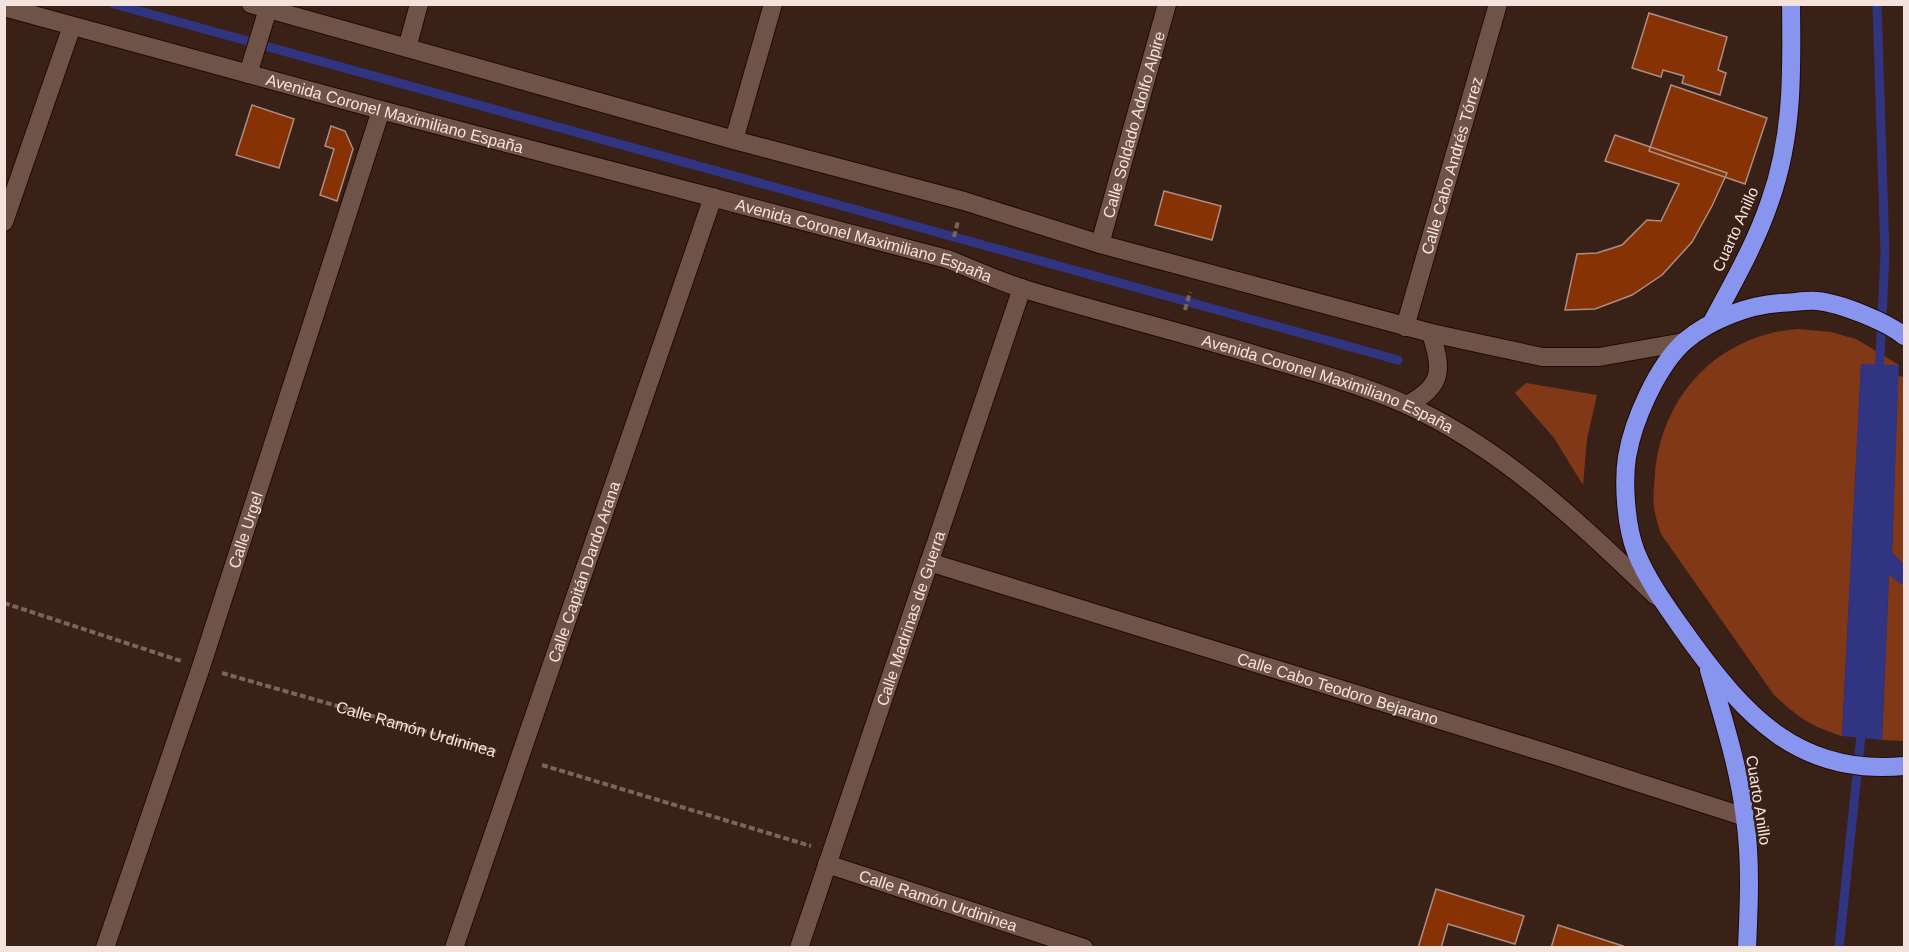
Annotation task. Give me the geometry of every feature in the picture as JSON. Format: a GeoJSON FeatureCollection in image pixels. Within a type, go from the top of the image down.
{"type":"FeatureCollection","features":[{"type":"Feature","properties":{"kind":"highway","name":"Cuarto Anillo"},"geometry":{"type":"LineString","coordinates":[[1712,322],[1770,202],[1783,156],[1790,111],[1791,4]]}},
{"type":"Feature","properties":{"kind":"highway"},"geometry":{"type":"LineString","coordinates":[[1902,334],[1863,314],[1817,301],[1766,304],[1712,322],[1684,342],[1661,372],[1640,414],[1627,458],[1626,489],[1629,524],[1636,551],[1662,601],[1707,663],[1743,705],[1775,734],[1803,750],[1839,764],[1879,768],[1905,766]]}},
{"type":"Feature","properties":{"kind":"highway","name":"Cuarto Anillo"},"geometry":{"type":"LineString","coordinates":[[1707,663],[1729,737],[1745,817],[1750,882],[1747,948]]}},
{"type":"Feature","properties":{"kind":"street"},"geometry":{"type":"LineString","coordinates":[[407,48],[419,4]]}},
{"type":"Feature","properties":{"kind":"street"},"geometry":{"type":"LineString","coordinates":[[734,140],[773,4]]}},
{"type":"Feature","properties":{"kind":"street","name":"Calle Soldado Adolfo Alpire"},"geometry":{"type":"LineString","coordinates":[[1100,244],[1167,4]]}},
{"type":"Feature","properties":{"kind":"street","name":"Calle Cabo Andrés Tórrez"},"geometry":{"type":"LineString","coordinates":[[1405,327],[1498,4]]}},
{"type":"Feature","properties":{"kind":"street","name":"Avenida Coronel Maximiliano España"},"geometry":{"type":"LineString","coordinates":[[4,7],[72,26],[251,66],[381,110],[948,259],[1022,288],[1179,331],[1354,384],[1407,405],[1467,438],[1521,474],[1558,504],[1662,601]]}},
{"type":"Feature","properties":{"kind":"street"},"geometry":{"type":"LineString","coordinates":[[251,66],[262,31],[260,7],[734,140],[964,201],[1100,244],[1405,327],[1542,357],[1599,357],[1684,342]]}},
{"type":"Feature","properties":{"kind":"street"},"geometry":{"type":"LineString","coordinates":[[4,222],[72,26]]}},
{"type":"Feature","properties":{"kind":"street","name":"Calle Urgel"},"geometry":{"type":"LineString","coordinates":[[105,948],[201,668],[381,110]]}},
{"type":"Feature","properties":{"kind":"street","name":"Calle Capitán Dardo Arana"},"geometry":{"type":"LineString","coordinates":[[454,948],[713,197]]}},
{"type":"Feature","properties":{"kind":"street","name":"Calle Madrinas de Guerra"},"geometry":{"type":"LineString","coordinates":[[799,948],[1022,288]]}},
{"type":"Feature","properties":{"kind":"street"},"geometry":{"type":"LineString","coordinates":[[1407,405],[1424,396],[1436,380],[1438,360],[1431,333]]}},
{"type":"Feature","properties":{"kind":"street","name":"Calle Cabo Teodoro Bejarano"},"geometry":{"type":"LineString","coordinates":[[929,562],[1550,754],[1745,817]]}},
{"type":"Feature","properties":{"kind":"street","name":"Calle Ramón Urdininea"},"geometry":{"type":"LineString","coordinates":[[829,858],[1084,948]]}},
{"type":"Feature","properties":{"kind":"path"},"geometry":{"type":"LineString","coordinates":[[951,247],[959,219]]}},
{"type":"Feature","properties":{"kind":"path"},"geometry":{"type":"LineString","coordinates":[[1182,318],[1191,289]]}},
{"type":"Feature","properties":{"kind":"path","name":"Calle Ramón Urdininea"},"geometry":{"type":"LineString","coordinates":[[4,603],[201,668],[519,758],[829,858]]}},
{"type":"Feature","properties":{"kind":"shaded area"},"geometry":{"type":"Polygon","coordinates":[[[1798,329],[1831,332],[1856,339],[1899,365],[1861,365],[1842,736],[1805,720],[1774,695],[1661,534],[1654,507],[1655,475],[1660,446],[1669,420],[1682,396],[1699,375],[1719,357],[1743,343],[1769,334],[1798,329]]]}},
{"type":"Feature","properties":{"kind":"shaded area"},"geometry":{"type":"Polygon","coordinates":[[[1861,364],[1899,365],[1892,552],[1904,565],[1904,586],[1889,575],[1882,740],[1842,736],[1861,364]]]}},
{"type":"Feature","properties":{"kind":"shaded area"},"geometry":{"type":"Polygon","coordinates":[[[1898,376],[1904,377],[1904,565],[1892,553],[1898,376]]]}},
{"type":"Feature","properties":{"kind":"shaded area"},"geometry":{"type":"Polygon","coordinates":[[[1526,383],[1597,395],[1587,439],[1583,485],[1554,438],[1515,393],[1526,383]]]}},
{"type":"Feature","properties":{"kind":"shaded area"},"geometry":{"type":"Polygon","coordinates":[[[1889,574],[1904,586],[1904,741],[1882,740],[1889,574]]]}},
{"type":"Feature","properties":{"kind":"building"},"geometry":{"type":"Polygon","coordinates":[[[1649,13],[1727,37],[1718,70],[1726,73],[1720,95],[1682,83],[1684,76],[1663,70],[1661,77],[1632,68],[1649,13]]]}},
{"type":"Feature","properties":{"kind":"building"},"geometry":{"type":"Polygon","coordinates":[[[1671,85],[1767,118],[1745,184],[1649,151],[1671,85]]]}},
{"type":"Feature","properties":{"kind":"building"},"geometry":{"type":"Polygon","coordinates":[[[252,105],[294,119],[279,168],[236,155],[252,105]]]}},
{"type":"Feature","properties":{"kind":"building"},"geometry":{"type":"Polygon","coordinates":[[[331,126],[345,131],[353,149],[337,201],[320,195],[334,149],[325,146],[331,126]]]}},
{"type":"Feature","properties":{"kind":"building"},"geometry":{"type":"Polygon","coordinates":[[[1615,135],[1727,173],[1692,242],[1662,275],[1632,295],[1595,309],[1565,310],[1577,254],[1597,253],[1622,245],[1647,220],[1661,221],[1679,184],[1605,161],[1615,135]]]}},
{"type":"Feature","properties":{"kind":"building"},"geometry":{"type":"Polygon","coordinates":[[[1164,191],[1221,206],[1212,240],[1155,225],[1164,191]]]}},
{"type":"Feature","properties":{"kind":"building"},"geometry":{"type":"Polygon","coordinates":[[[1436,889],[1524,916],[1515,944],[1448,924],[1441,948],[1418,948],[1436,889]]]}},
{"type":"Feature","properties":{"kind":"building"},"geometry":{"type":"Polygon","coordinates":[[[1558,925],[1623,946],[1622,948],[1551,948],[1558,925]]]}},
{"type":"Feature","properties":{"kind":"waterway"},"geometry":{"type":"LineString","coordinates":[[114,4],[1398,360]]}},
{"type":"Feature","properties":{"kind":"waterway"},"geometry":{"type":"LineString","coordinates":[[1877,4],[1885,254],[1879,377]]}},
{"type":"Feature","properties":{"kind":"waterway"},"geometry":{"type":"LineString","coordinates":[[1839,948],[1862,726]]}}]}
